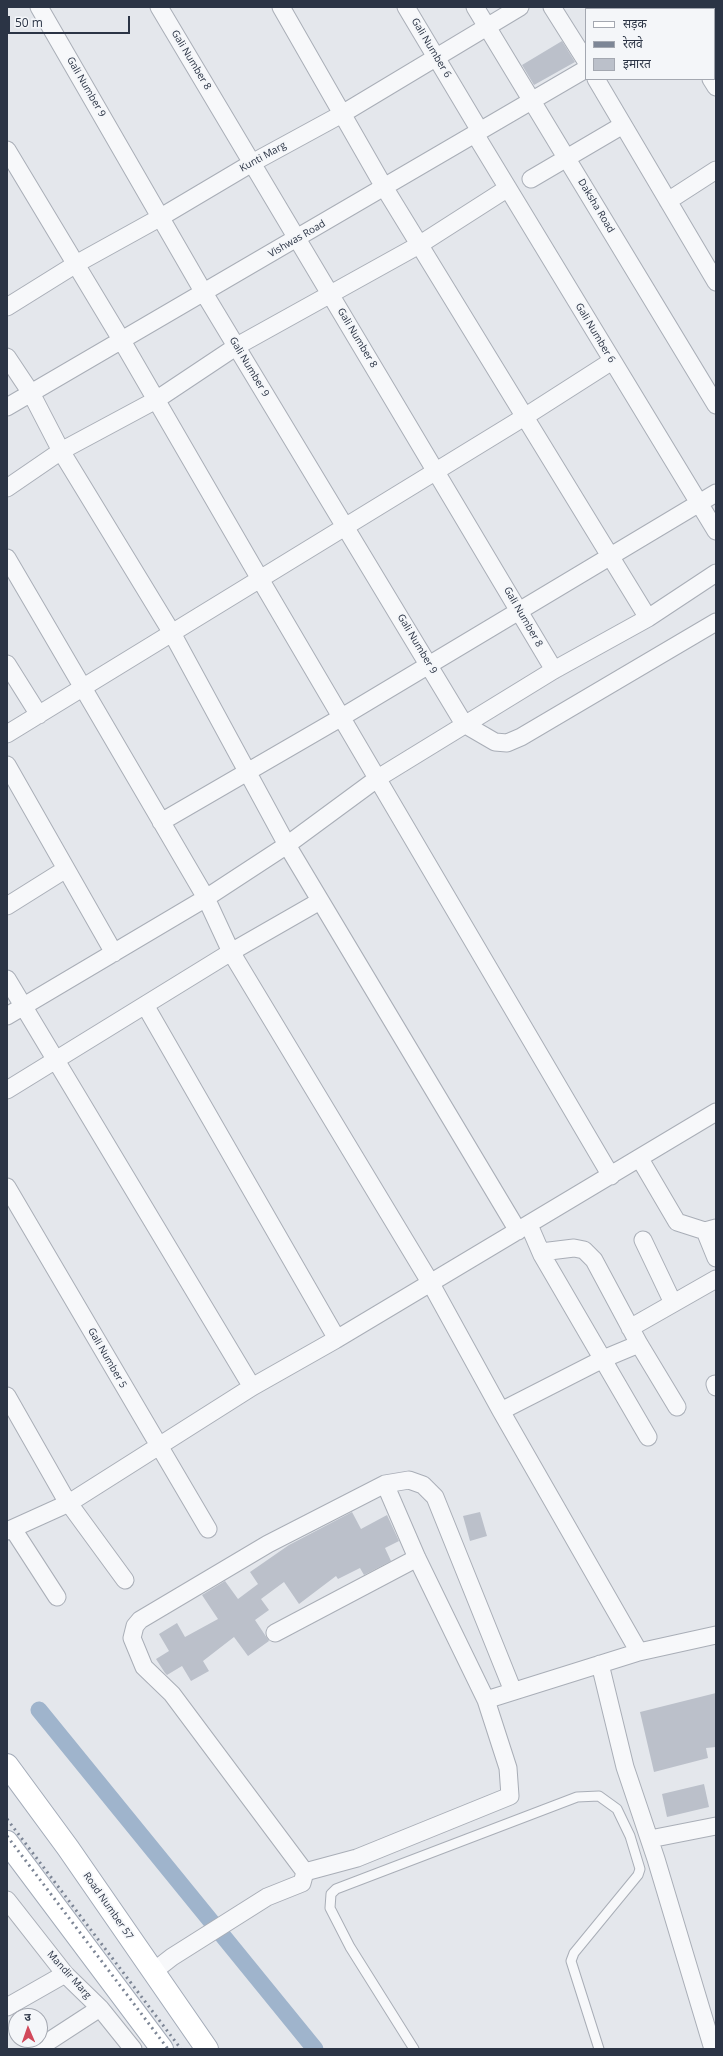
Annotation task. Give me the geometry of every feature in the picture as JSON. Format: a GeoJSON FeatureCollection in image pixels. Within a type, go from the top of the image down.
{"type":"FeatureCollection","features":[{"type":"Feature","properties":{"kind":"main road","name":"Road Number 57"},"geometry":{"type":"LineString","coordinates":[[7,1765],[154,1971],[207,2049]]}},
{"type":"Feature","properties":{"kind":"main road"},"geometry":{"type":"LineString","coordinates":[[7,1842],[162,2049]]}},
{"type":"Feature","properties":{"kind":"street","name":"Gali Number 9"},"geometry":{"type":"LineString","coordinates":[[39,7],[204,293],[346,526],[464,724]]}},
{"type":"Feature","properties":{"kind":"street","name":"Gali Number 8"},"geometry":{"type":"LineString","coordinates":[[160,7],[554,670]]}},
{"type":"Feature","properties":{"kind":"street"},"geometry":{"type":"LineString","coordinates":[[280,7],[384,187],[526,416],[609,556],[648,618]]}},
{"type":"Feature","properties":{"kind":"street","name":"Gali Number 6"},"geometry":{"type":"LineString","coordinates":[[406,7],[436,57],[508,188],[716,531]]}},
{"type":"Feature","properties":{"kind":"street","name":"Daksha Road"},"geometry":{"type":"LineString","coordinates":[[476,7],[716,405]]}},
{"type":"Feature","properties":{"kind":"street","name":"Kunti Marg"},"geometry":{"type":"LineString","coordinates":[[7,307],[76,264],[161,218],[252,163],[342,114],[487,25],[520,7]]}},
{"type":"Feature","properties":{"kind":"street"},"geometry":{"type":"LineString","coordinates":[[552,7],[585,59]]}},
{"type":"Feature","properties":{"kind":"street","name":"Vishwas Road"},"geometry":{"type":"LineString","coordinates":[[7,407],[585,70]]}},
{"type":"Feature","properties":{"kind":"street"},"geometry":{"type":"LineString","coordinates":[[597,80],[716,282]]}},
{"type":"Feature","properties":{"kind":"street"},"geometry":{"type":"LineString","coordinates":[[531,179],[623,125]]}},
{"type":"Feature","properties":{"kind":"street"},"geometry":{"type":"LineString","coordinates":[[7,150],[122,341],[611,1176]]}},
{"type":"Feature","properties":{"kind":"street"},"geometry":{"type":"LineString","coordinates":[[668,201],[716,170]]}},
{"type":"Feature","properties":{"kind":"street"},"geometry":{"type":"LineString","coordinates":[[7,488],[61,451],[156,400],[237,346],[329,293],[419,245],[508,188]]}},
{"type":"Feature","properties":{"kind":"street"},"geometry":{"type":"LineString","coordinates":[[7,357],[31,393],[61,451],[172,633],[246,772],[320,901],[524,1228],[541,1252],[648,1437]]}},
{"type":"Feature","properties":{"kind":"street"},"geometry":{"type":"LineString","coordinates":[[7,734],[437,471],[612,361]]}},
{"type":"Feature","properties":{"kind":"street"},"geometry":{"type":"LineString","coordinates":[[161,822],[342,718],[716,493]]}},
{"type":"Feature","properties":{"kind":"street"},"geometry":{"type":"LineString","coordinates":[[7,558],[206,898],[231,952],[430,1282],[501,1411],[639,1652]]}},
{"type":"Feature","properties":{"kind":"street"},"geometry":{"type":"LineString","coordinates":[[7,1016],[24,1008],[206,898],[287,845],[378,778],[464,724],[554,670],[648,618],[716,573]]}},
{"type":"Feature","properties":{"kind":"street"},"geometry":{"type":"LineString","coordinates":[[464,724],[495,742],[507,743],[521,737],[716,622]]}},
{"type":"Feature","properties":{"kind":"street"},"geometry":{"type":"LineString","coordinates":[[7,664],[39,715]]}},
{"type":"Feature","properties":{"kind":"street"},"geometry":{"type":"LineString","coordinates":[[7,765],[114,954]]}},
{"type":"Feature","properties":{"kind":"street"},"geometry":{"type":"LineString","coordinates":[[7,906],[66,870]]}},
{"type":"Feature","properties":{"kind":"street"},"geometry":{"type":"LineString","coordinates":[[7,1090],[231,952],[320,901]]}},
{"type":"Feature","properties":{"kind":"street"},"geometry":{"type":"LineString","coordinates":[[7,979],[252,1387]]}},
{"type":"Feature","properties":{"kind":"street"},"geometry":{"type":"LineString","coordinates":[[146,1005],[337,1339]]}},
{"type":"Feature","properties":{"kind":"street"},"geometry":{"type":"LineString","coordinates":[[58,1597],[10,1530],[69,1503],[252,1387],[337,1339],[716,1112]]}},
{"type":"Feature","properties":{"kind":"street"},"geometry":{"type":"LineString","coordinates":[[640,1158],[677,1222],[711,1229],[716,1258]]}},
{"type":"Feature","properties":{"kind":"street","name":"Gali Number 5"},"geometry":{"type":"LineString","coordinates":[[7,1187],[208,1529]]}},
{"type":"Feature","properties":{"kind":"street"},"geometry":{"type":"LineString","coordinates":[[643,1240],[674,1303]]}},
{"type":"Feature","properties":{"kind":"street"},"geometry":{"type":"LineString","coordinates":[[541,1252],[574,1248],[584,1250],[594,1260],[639,1344],[677,1407]]}},
{"type":"Feature","properties":{"kind":"street"},"geometry":{"type":"LineString","coordinates":[[630,1328],[716,1279]]}},
{"type":"Feature","properties":{"kind":"street"},"geometry":{"type":"LineString","coordinates":[[501,1411],[603,1359],[639,1344]]}},
{"type":"Feature","properties":{"kind":"street"},"geometry":{"type":"LineString","coordinates":[[7,1396],[69,1503],[125,1580]]}},
{"type":"Feature","properties":{"kind":"street"},"geometry":{"type":"LineString","coordinates":[[305,1872],[172,1694],[144,1667],[132,1638],[135,1626],[149,1614],[268,1544],[384,1484],[409,1480],[423,1485],[435,1497],[513,1691]]}},
{"type":"Feature","properties":{"kind":"street"},"geometry":{"type":"LineString","coordinates":[[305,1872],[357,1858],[510,1796],[508,1768],[486,1700],[417,1558],[384,1484]]}},
{"type":"Feature","properties":{"kind":"street"},"geometry":{"type":"LineString","coordinates":[[275,1633],[417,1558]]}},
{"type":"Feature","properties":{"kind":"street"},"geometry":{"type":"LineString","coordinates":[[486,1700],[639,1652],[716,1635]]}},
{"type":"Feature","properties":{"kind":"street"},"geometry":{"type":"LineString","coordinates":[[600,1664],[625,1767],[650,1839],[713,2049]]}},
{"type":"Feature","properties":{"kind":"street"},"geometry":{"type":"LineString","coordinates":[[650,1839],[716,1826]]}},
{"type":"Feature","properties":{"kind":"street"},"geometry":{"type":"LineString","coordinates":[[154,1971],[172,1957],[267,1897],[302,1882],[305,1872]]}},
{"type":"Feature","properties":{"kind":"street","name":"Mandir Marg"},"geometry":{"type":"LineString","coordinates":[[8,1904],[65,1974],[100,2008],[128,2047]]}},
{"type":"Feature","properties":{"kind":"street"},"geometry":{"type":"LineString","coordinates":[[7,2007],[65,1974]]}},
{"type":"Feature","properties":{"kind":"street"},"geometry":{"type":"LineString","coordinates":[[37,2049],[100,2008]]}},
{"type":"Feature","properties":{"kind":"lane"},"geometry":{"type":"LineString","coordinates":[[414,2049],[350,1946],[330,1908],[331,1894],[336,1889],[577,1797],[599,1796],[617,1809],[630,1836],[640,1869],[638,1875],[574,1953],[571,1961],[599,2049]]}},
{"type":"Feature","properties":{"kind":"building"},"geometry":{"type":"Polygon","coordinates":[[[562,41],[575,62],[534,85],[522,65],[562,41]]]}},
{"type":"Feature","properties":{"kind":"building"},"geometry":{"type":"Polygon","coordinates":[[[352,1512],[361,1529],[387,1515],[399,1541],[385,1548],[391,1561],[364,1575],[360,1568],[338,1579],[336,1576],[299,1604],[284,1582],[261,1599],[269,1610],[255,1620],[269,1641],[248,1656],[234,1637],[203,1661],[209,1671],[191,1681],[182,1666],[167,1675],[165,1673],[156,1659],[169,1651],[159,1634],[177,1623],[185,1637],[218,1619],[202,1595],[225,1581],[238,1599],[258,1584],[250,1572],[289,1545],[352,1512]]]}},
{"type":"Feature","properties":{"kind":"building"},"geometry":{"type":"Polygon","coordinates":[[[480,1512],[487,1536],[470,1541],[463,1516],[480,1512]]]}},
{"type":"Feature","properties":{"kind":"building"},"geometry":{"type":"Polygon","coordinates":[[[716,1693],[716,1747],[706,1748],[708,1758],[654,1772],[640,1712],[716,1693]]]}},
{"type":"Feature","properties":{"kind":"building"},"geometry":{"type":"Polygon","coordinates":[[[704,1784],[709,1807],[667,1817],[662,1794],[704,1784]]]}},
{"type":"Feature","properties":{"kind":"waterway"},"geometry":{"type":"LineString","coordinates":[[39,1710],[315,2049]]}},
{"type":"Feature","properties":{"kind":"railway"},"geometry":{"type":"LineString","coordinates":[[7,1819],[181,2049]]}},
{"type":"Feature","properties":{"kind":"railway"},"geometry":{"type":"LineString","coordinates":[[7,1836],[168,2049]]}}]}
